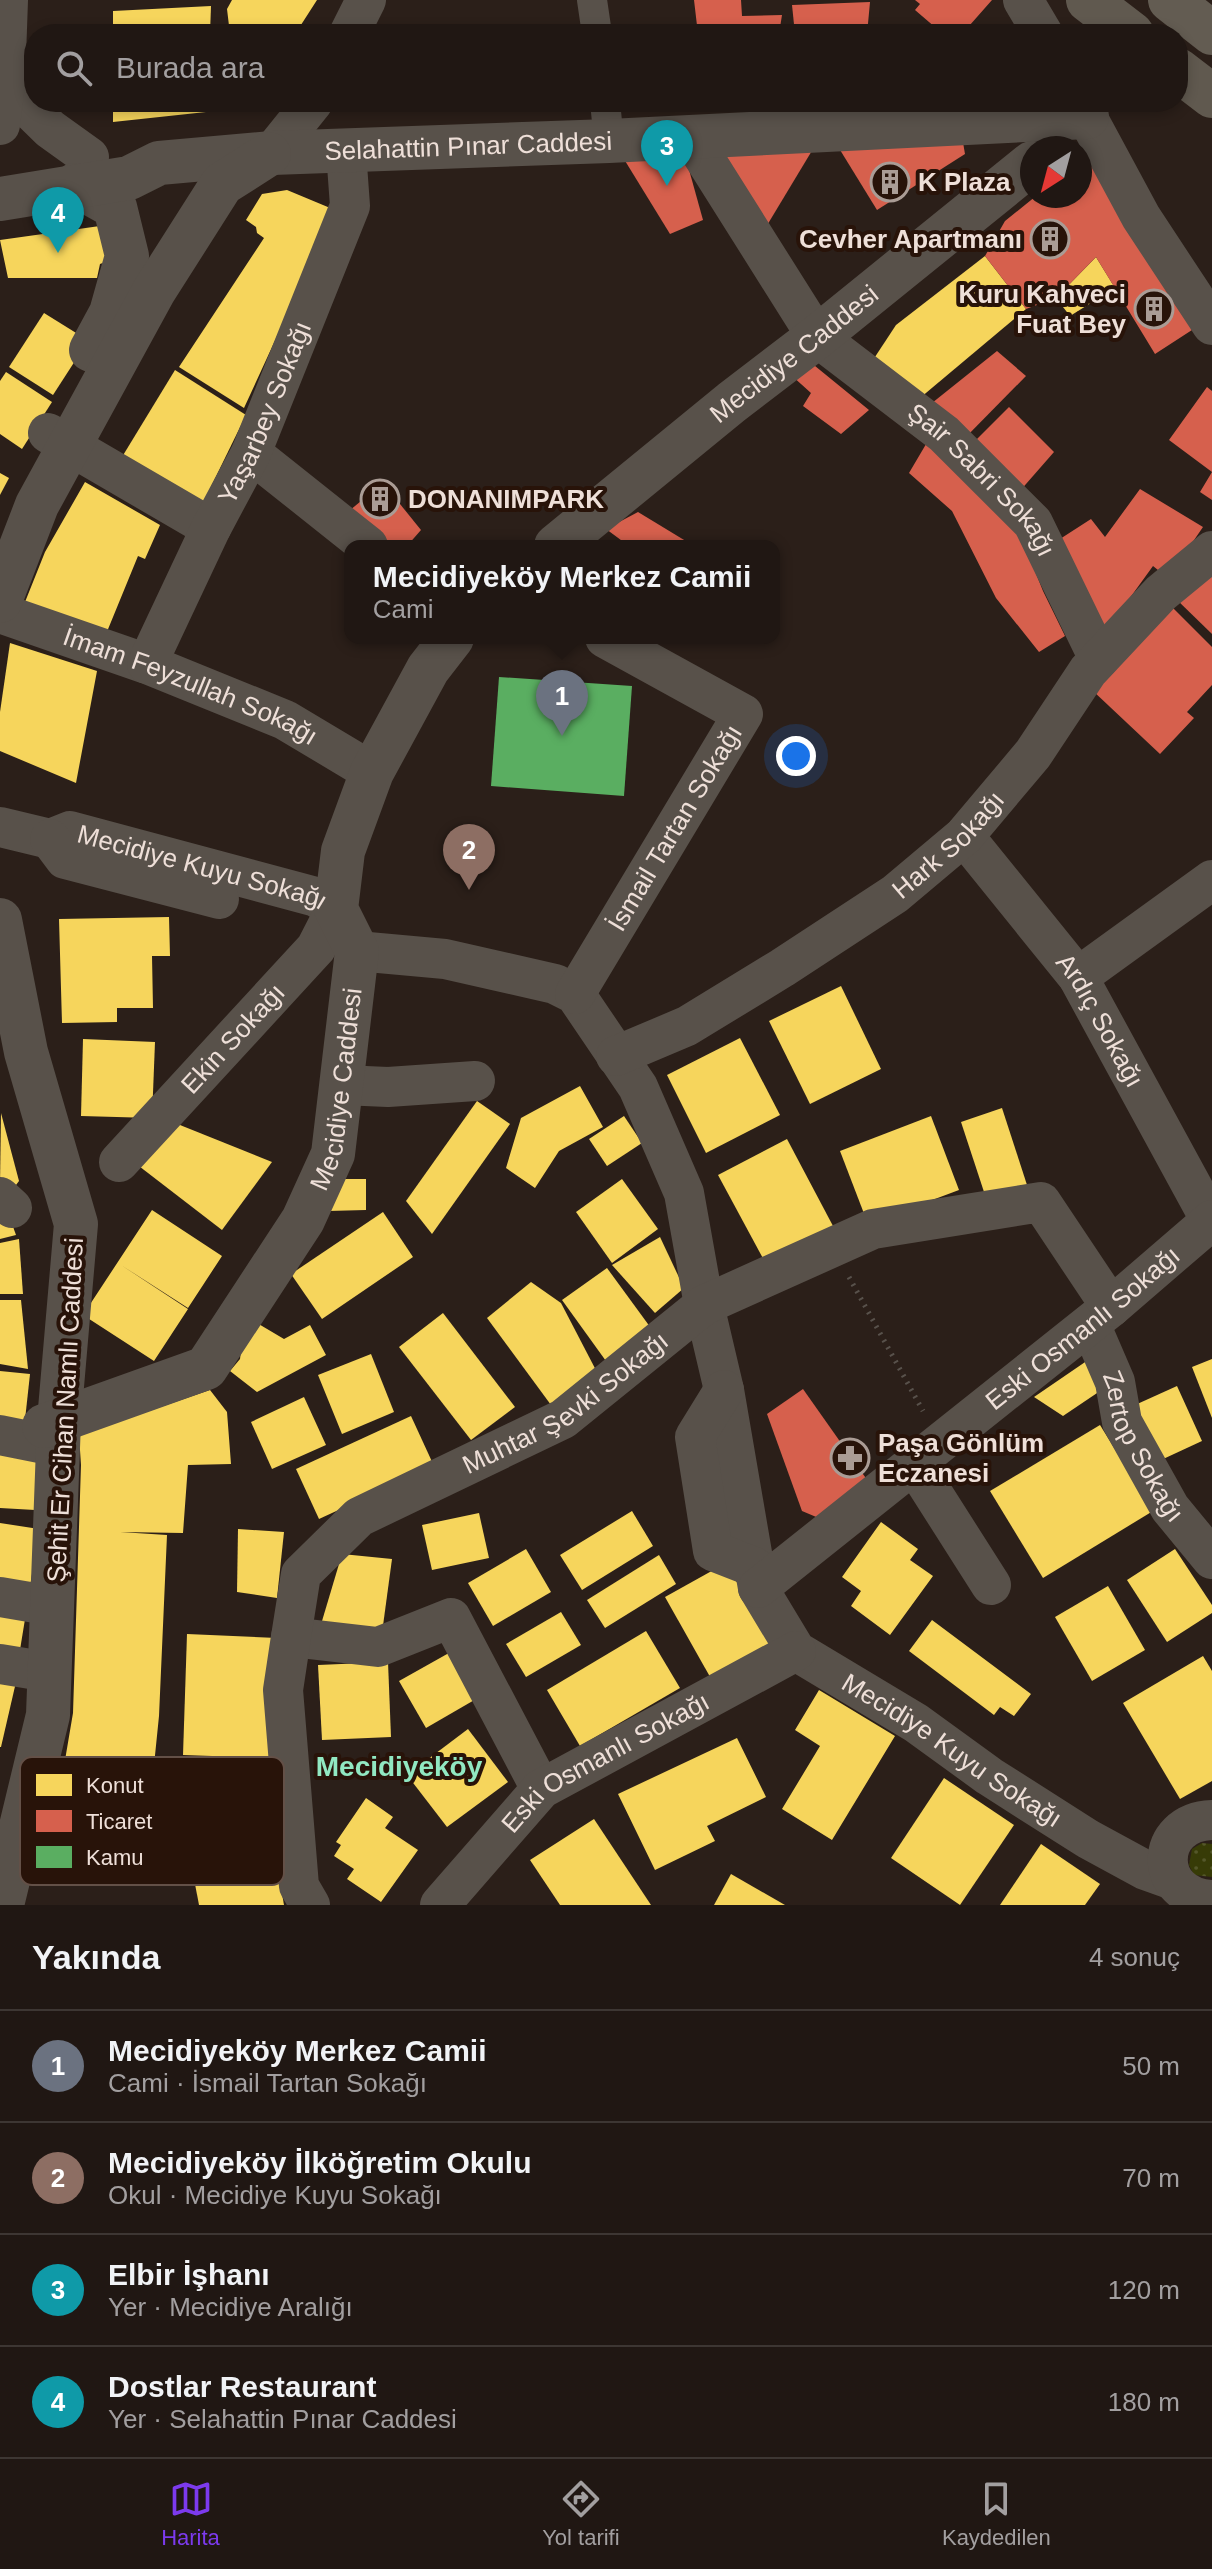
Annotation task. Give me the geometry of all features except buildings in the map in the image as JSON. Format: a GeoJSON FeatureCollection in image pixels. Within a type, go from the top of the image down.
{"type":"FeatureCollection","features":[{"type":"Feature","properties":{"kind":"highway"},"geometry":{"type":"LineString","coordinates":[[1170,0],[1212,33]]}},
{"type":"Feature","properties":{"kind":"main road"},"geometry":{"type":"LineString","coordinates":[[1088,0],[1119,24]]}},
{"type":"Feature","properties":{"kind":"main road"},"geometry":{"type":"LineString","coordinates":[[1188,78],[1212,96]]}},
{"type":"Feature","properties":{"kind":"street"},"geometry":{"type":"LineString","coordinates":[[0,125],[5,85],[8,0]]}},
{"type":"Feature","properties":{"kind":"street"},"geometry":{"type":"LineString","coordinates":[[354,24],[366,0]]}},
{"type":"Feature","properties":{"kind":"street"},"geometry":{"type":"LineString","coordinates":[[592,0],[596,24]]}},
{"type":"Feature","properties":{"kind":"street"},"geometry":{"type":"LineString","coordinates":[[1023,0],[1037,24]]}},
{"type":"Feature","properties":{"kind":"street"},"geometry":{"type":"LineString","coordinates":[[5,85],[24,104]]}},
{"type":"Feature","properties":{"kind":"street"},"geometry":{"type":"LineString","coordinates":[[0,601],[37,505],[58,439],[111,313],[127,256],[115,207],[33,112]]}},
{"type":"Feature","properties":{"kind":"street"},"geometry":{"type":"LineString","coordinates":[[0,542],[58,439],[222,184],[272,153],[305,112]]}},
{"type":"Feature","properties":{"kind":"street","name":"Selahattin Pınar Caddesi"},"geometry":{"type":"LineString","coordinates":[[129,178],[159,163],[272,153],[346,151],[607,121],[691,137],[1054,112]]}},
{"type":"Feature","properties":{"kind":"street"},"geometry":{"type":"LineString","coordinates":[[1060,136],[1081,112]]}},
{"type":"Feature","properties":{"kind":"street"},"geometry":{"type":"LineString","coordinates":[[1084,112],[1141,217],[1212,325]]}},
{"type":"Feature","properties":{"kind":"street"},"geometry":{"type":"LineString","coordinates":[[691,137],[817,337]]}},
{"type":"Feature","properties":{"kind":"street","name":"Yaşarbey Sokağı"},"geometry":{"type":"LineString","coordinates":[[147,664],[211,528],[251,453],[350,206],[346,151]]}},
{"type":"Feature","properties":{"kind":"street"},"geometry":{"type":"LineString","coordinates":[[0,199],[82,171]]}},
{"type":"Feature","properties":{"kind":"street"},"geometry":{"type":"LineString","coordinates":[[0,172],[82,171],[129,178],[139,193],[149,226],[154,291]]}},
{"type":"Feature","properties":{"kind":"street","name":"Mecidiye Caddesi"},"geometry":{"type":"LineString","coordinates":[[563,540],[1020,173]]}},
{"type":"Feature","properties":{"kind":"street","name":"Şair Sabri Sokağı"},"geometry":{"type":"LineString","coordinates":[[817,337],[944,434],[1033,523],[1099,659]]}},
{"type":"Feature","properties":{"kind":"street"},"geometry":{"type":"LineString","coordinates":[[58,439],[211,528]]}},
{"type":"Feature","properties":{"kind":"street"},"geometry":{"type":"LineString","coordinates":[[251,453],[360,540]]}},
{"type":"Feature","properties":{"kind":"street","name":"Hark Sokağı"},"geometry":{"type":"LineString","coordinates":[[616,1056],[687,1026],[782,968],[895,894],[964,836],[1033,754],[1088,671],[1161,593],[1212,551]]}},
{"type":"Feature","properties":{"kind":"street","name":"İmam Feyzullah Sokağı"},"geometry":{"type":"LineString","coordinates":[[0,613],[147,664],[285,720],[372,772]]}},
{"type":"Feature","properties":{"kind":"street"},"geometry":{"type":"LineString","coordinates":[[336,909],[343,851],[372,772],[428,669],[447,644]]}},
{"type":"Feature","properties":{"kind":"street","name":"İsmail Tartan Sokağı"},"geometry":{"type":"LineString","coordinates":[[575,994],[743,714],[616,644]]}},
{"type":"Feature","properties":{"kind":"street","name":"Mecidiye Kuyu Sokağı"},"geometry":{"type":"LineString","coordinates":[[0,827],[50,839],[65,859],[302,921],[336,909]]}},
{"type":"Feature","properties":{"kind":"street","name":"Ardıç Sokağı"},"geometry":{"type":"LineString","coordinates":[[964,836],[1078,977],[1211,1221]]}},
{"type":"Feature","properties":{"kind":"street"},"geometry":{"type":"LineString","coordinates":[[1078,977],[1212,880]]}},
{"type":"Feature","properties":{"kind":"street","name":"Mecidiye Caddesi"},"geometry":{"type":"LineString","coordinates":[[52,1435],[206,1368],[303,1220],[333,1154],[357,951],[336,909]]}},
{"type":"Feature","properties":{"kind":"street","name":"Ekin Sokağı"},"geometry":{"type":"LineString","coordinates":[[119,1162],[316,948],[336,909]]}},
{"type":"Feature","properties":{"kind":"street","name":"Şehit Er Cihan Namlı Caddesi"},"geometry":{"type":"LineString","coordinates":[[0,920],[13,1053]]}},
{"type":"Feature","properties":{"kind":"street"},"geometry":{"type":"LineString","coordinates":[[357,951],[445,959],[555,984],[575,994],[638,1087],[684,1193],[704,1305]]}},
{"type":"Feature","properties":{"kind":"street","name":"Şehit Er Cihan Namlı Caddesi"},"geometry":{"type":"LineString","coordinates":[[0,1006],[13,1053],[76,1224],[30,1602],[25,1668],[48,1715],[32,1757]]}},
{"type":"Feature","properties":{"kind":"street"},"geometry":{"type":"LineString","coordinates":[[342,1085],[388,1087],[475,1081]]}},
{"type":"Feature","properties":{"kind":"street","name":"Muhtar Şevki Sokağı"},"geometry":{"type":"LineString","coordinates":[[310,1905],[299,1886],[283,1690],[301,1574],[359,1517],[563,1419],[704,1305],[873,1229],[1041,1202],[1100,1316]]}},
{"type":"Feature","properties":{"kind":"street","name":"Eski Osmanlı Sokağı"},"geometry":{"type":"LineString","coordinates":[[756,1578],[928,1453],[1100,1316],[1211,1221]]}},
{"type":"Feature","properties":{"kind":"street","name":"Mecidiye Kuyu Sokağı"},"geometry":{"type":"LineString","coordinates":[[704,1305],[724,1390],[756,1578],[796,1651],[916,1723],[989,1776],[1088,1839],[1145,1870],[1173,1880],[1186,1894],[1209,1902]]}},
{"type":"Feature","properties":{"kind":"street","name":"Zertop Sokağı"},"geometry":{"type":"LineString","coordinates":[[1100,1316],[1122,1422],[1170,1508],[1212,1559]]}},
{"type":"Feature","properties":{"kind":"street"},"geometry":{"type":"LineString","coordinates":[[0,1435],[52,1435]]}},
{"type":"Feature","properties":{"kind":"street"},"geometry":{"type":"LineString","coordinates":[[928,1453],[991,1585]]}},
{"type":"Feature","properties":{"kind":"street"},"geometry":{"type":"LineString","coordinates":[[291,1637],[378,1647],[451,1618],[541,1789]]}},
{"type":"Feature","properties":{"kind":"street","name":"Eski Osmanlı Sokağı"},"geometry":{"type":"LineString","coordinates":[[460,1898],[541,1789],[796,1651]]}},
{"type":"Feature","properties":{"kind":"street","name":"Şehit Er Cihan Namlı Caddesi"},"geometry":{"type":"LineString","coordinates":[[2,1905],[6,1825],[20,1788]]}},
{"type":"Feature","properties":{"kind":"street"},"geometry":{"type":"LineString","coordinates":[[1173,1880],[1167,1860],[1169,1847],[1176,1835],[1185,1826],[1212,1820]]}},
{"type":"Feature","properties":{"kind":"path"},"geometry":{"type":"LineString","coordinates":[[833,1248],[928,1453]]}},
{"type":"Feature","properties":{"kind":"green space"},"geometry":{"type":"Polygon","coordinates":[[[1202,1843],[1212,1844],[1212,1877],[1194,1875],[1189,1865],[1192,1849],[1202,1843]]]}},
{"type":"Feature","properties":{"kind":"place","name":"K Plaza"},"geometry":{"type":"Point","coordinates":[890,182]}},
{"type":"Feature","properties":{"kind":"place","name":"Elbir İşhanı"},"geometry":{"type":"Point","coordinates":[667,186]}},
{"type":"Feature","properties":{"kind":"place","name":"Cevher Apartmanı"},"geometry":{"type":"Point","coordinates":[1050,239]}},
{"type":"Feature","properties":{"kind":"place","name":"Dostlar Restaurant"},"geometry":{"type":"Point","coordinates":[58,253]}},
{"type":"Feature","properties":{"kind":"place","name":"Kuru Kahveci Fuat Bey"},"geometry":{"type":"Point","coordinates":[1154,309]}},
{"type":"Feature","properties":{"kind":"place","name":"DONANIMPARK"},"geometry":{"type":"Point","coordinates":[380,499]}},
{"type":"Feature","properties":{"kind":"place","name":"Mecidiyeköy Merkez Camii"},"geometry":{"type":"Point","coordinates":[562,736]}},
{"type":"Feature","properties":{"kind":"place","name":"Mecidiyeköy İlköğretim Okulu"},"geometry":{"type":"Point","coordinates":[469,890]}},
{"type":"Feature","properties":{"kind":"place","name":"Paşa Gönlüm Eczanesi"},"geometry":{"type":"Point","coordinates":[850,1458]}},
{"type":"Feature","properties":{"kind":"district","name":"Mecidiyeköy"},"geometry":{"type":"Point","coordinates":[399,1766]}}]}
